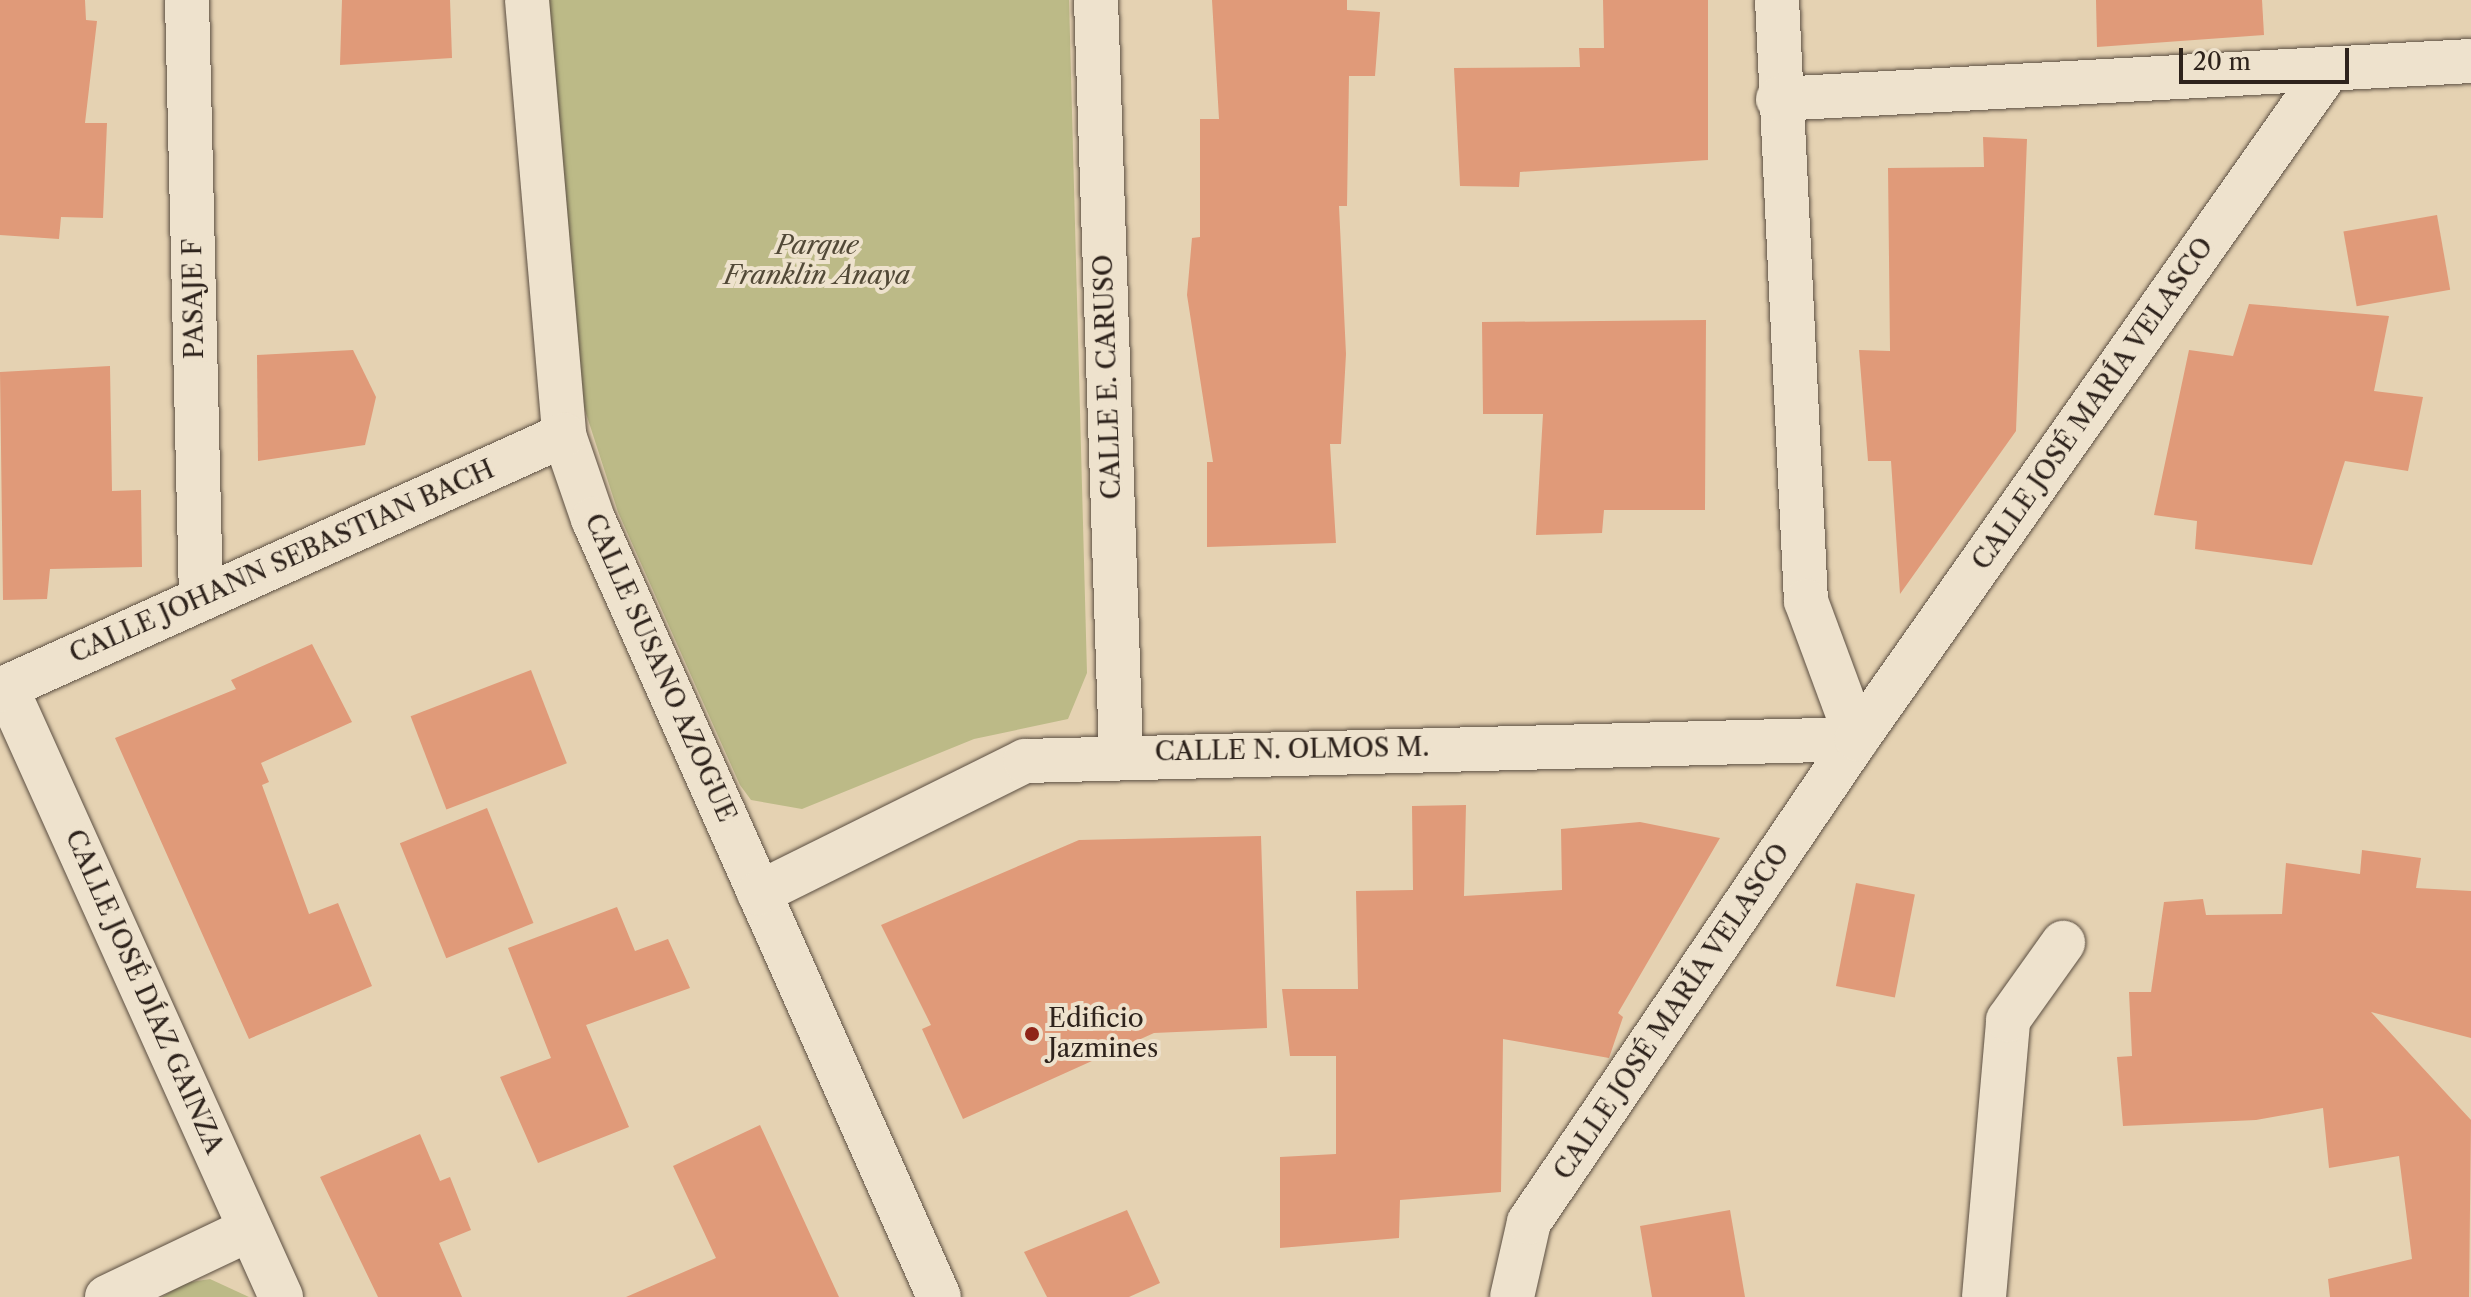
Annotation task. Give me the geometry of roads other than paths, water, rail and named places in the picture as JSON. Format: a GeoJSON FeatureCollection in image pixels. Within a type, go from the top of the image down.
{"type":"FeatureCollection","features":[{"type":"Feature","properties":{"kind":"street","name":"PASAJE F"},"geometry":{"type":"LineString","coordinates":[[187,0],[201,597]]}},
{"type":"Feature","properties":{"kind":"street","name":"CALLE SUSANO AZOGUE"},"geometry":{"type":"LineString","coordinates":[[527,0],[564,435],[593,519],[939,1297]]}},
{"type":"Feature","properties":{"kind":"street","name":"CALLE E. CARUSO"},"geometry":{"type":"LineString","coordinates":[[1096,0],[1121,753]]}},
{"type":"Feature","properties":{"kind":"street"},"geometry":{"type":"LineString","coordinates":[[1777,0],[1778,99],[1806,601],[1857,739]]}},
{"type":"Feature","properties":{"kind":"street"},"geometry":{"type":"LineString","coordinates":[[1778,99],[2471,61]]}},
{"type":"Feature","properties":{"kind":"street","name":"CALLE JOSÉ MARÍA VELASCO"},"geometry":{"type":"LineString","coordinates":[[1512,1297],[1529,1222],[1857,739],[2328,70]]}},
{"type":"Feature","properties":{"kind":"street","name":"CALLE JOHANN SEBASTIAN BACH"},"geometry":{"type":"LineString","coordinates":[[3,689],[564,435]]}},
{"type":"Feature","properties":{"kind":"street","name":"CALLE JOSÉ DÍAZ GAINZA"},"geometry":{"type":"LineString","coordinates":[[3,689],[281,1297]]}},
{"type":"Feature","properties":{"kind":"street","name":"CALLE N. OLMOS M."},"geometry":{"type":"LineString","coordinates":[[759,893],[1025,761],[1121,753],[1857,739]]}},
{"type":"Feature","properties":{"kind":"street"},"geometry":{"type":"LineString","coordinates":[[1984,1297],[2008,1020],[2063,943]]}},
{"type":"Feature","properties":{"kind":"street"},"geometry":{"type":"LineString","coordinates":[[107,1297],[250,1229]]}},
{"type":"Feature","properties":{"kind":"place","name":"Edificio Jazmines"},"geometry":{"type":"Point","coordinates":[1032,1034]}},
{"type":"Feature","properties":{"kind":"park label","name":"Parque Franklin Anaya"},"geometry":{"type":"Point","coordinates":[817,261]}}]}
